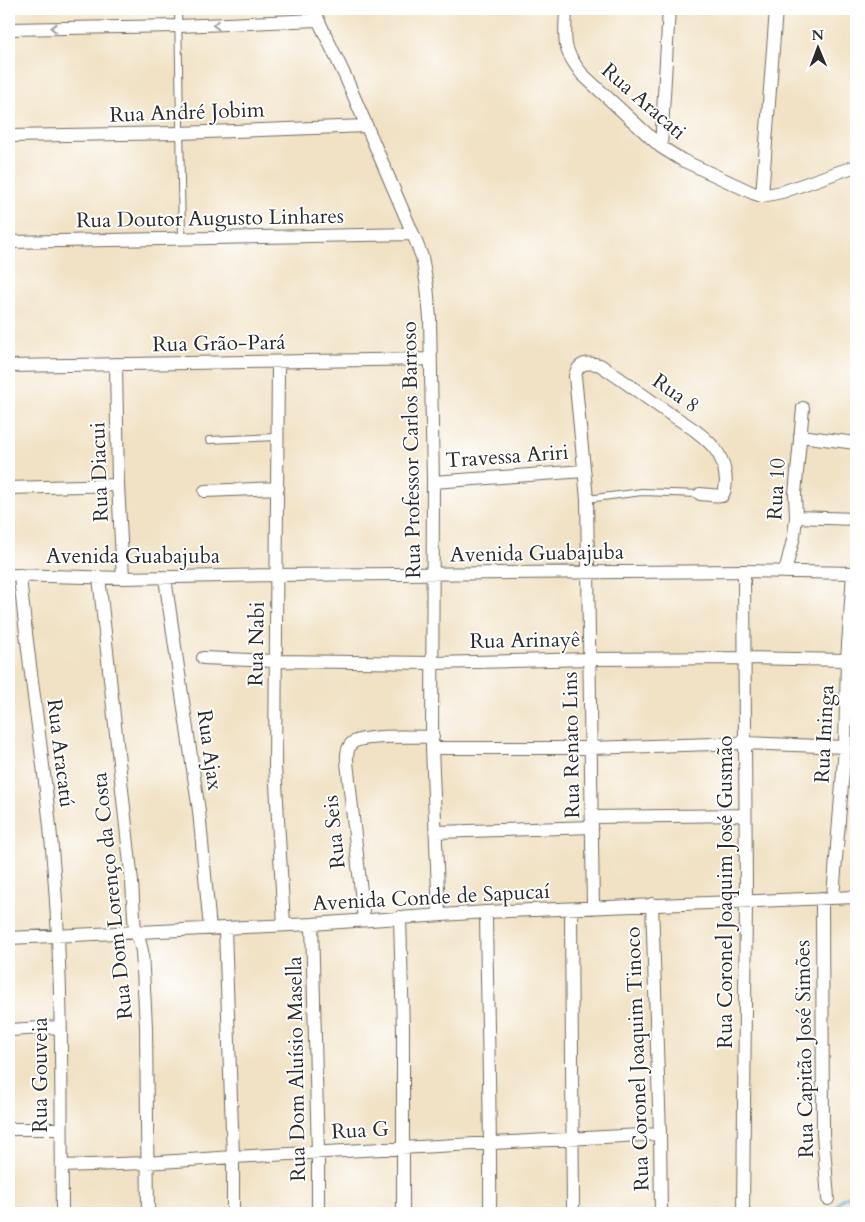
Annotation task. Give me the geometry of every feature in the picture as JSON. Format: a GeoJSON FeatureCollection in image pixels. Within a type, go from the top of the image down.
{"type":"FeatureCollection","features":[{"type":"Feature","properties":{"kind":"street","name":"Rua Aracati"},"geometry":{"type":"LineString","coordinates":[[566,9],[565,45],[570,58],[582,74],[662,148],[731,184],[762,196]]}},
{"type":"Feature","properties":{"kind":"street"},"geometry":{"type":"LineString","coordinates":[[662,148],[669,9]]}},
{"type":"Feature","properties":{"kind":"street"},"geometry":{"type":"LineString","coordinates":[[776,9],[762,196],[782,192],[856,166]]}},
{"type":"Feature","properties":{"kind":"street"},"geometry":{"type":"LineString","coordinates":[[9,29],[179,26],[315,15]]}},
{"type":"Feature","properties":{"kind":"street","name":"Rua Professor Carlos Barroso"},"geometry":{"type":"LineString","coordinates":[[315,15],[346,78],[413,234],[422,257],[427,286],[431,359],[432,742],[439,914]]}},
{"type":"Feature","properties":{"kind":"street","name":"Rua André Jobim"},"geometry":{"type":"LineString","coordinates":[[9,136],[179,133],[366,126]]}},
{"type":"Feature","properties":{"kind":"street","name":"Rua Doutor Augusto Linhares"},"geometry":{"type":"LineString","coordinates":[[9,242],[413,234]]}},
{"type":"Feature","properties":{"kind":"street","name":"Rua Grão-Pará"},"geometry":{"type":"LineString","coordinates":[[9,366],[431,359]]}},
{"type":"Feature","properties":{"kind":"street","name":"Rua Nabi"},"geometry":{"type":"LineString","coordinates":[[278,363],[275,766],[284,925]]}},
{"type":"Feature","properties":{"kind":"street","name":"Rua Diacui"},"geometry":{"type":"LineString","coordinates":[[116,364],[118,485],[123,578]]}},
{"type":"Feature","properties":{"kind":"street","name":"Rua 8"},"geometry":{"type":"LineString","coordinates":[[578,402],[575,390],[576,372],[583,364],[600,365],[698,433],[716,450],[722,460],[726,480],[726,488],[722,496],[700,494]]}},
{"type":"Feature","properties":{"kind":"street","name":"Rua Renato Lins"},"geometry":{"type":"LineString","coordinates":[[578,402],[587,499],[593,908]]}},
{"type":"Feature","properties":{"kind":"street","name":"Rua 10"},"geometry":{"type":"LineString","coordinates":[[785,572],[792,546],[796,517],[795,494],[803,408]]}},
{"type":"Feature","properties":{"kind":"street"},"geometry":{"type":"LineString","coordinates":[[800,436],[856,443]]}},
{"type":"Feature","properties":{"kind":"street","name":"Travessa Ariri"},"geometry":{"type":"LineString","coordinates":[[432,482],[584,471]]}},
{"type":"Feature","properties":{"kind":"street"},"geometry":{"type":"LineString","coordinates":[[9,488],[118,485]]}},
{"type":"Feature","properties":{"kind":"street"},"geometry":{"type":"LineString","coordinates":[[205,491],[278,488]]}},
{"type":"Feature","properties":{"kind":"street"},"geometry":{"type":"LineString","coordinates":[[796,517],[856,518]]}},
{"type":"Feature","properties":{"kind":"street","name":"Avenida Guabajuba"},"geometry":{"type":"LineString","coordinates":[[15,575],[165,578],[276,575],[744,571],[855,573]]}},
{"type":"Feature","properties":{"kind":"street","name":"Rua Coronel Joaquim José Gusmão"},"geometry":{"type":"LineString","coordinates":[[743,1213],[746,900],[744,571]]}},
{"type":"Feature","properties":{"kind":"street","name":"Rua Ininga"},"geometry":{"type":"LineString","coordinates":[[828,897],[845,747],[847,660],[855,573]]}},
{"type":"Feature","properties":{"kind":"street","name":"Rua Aracatú"},"geometry":{"type":"LineString","coordinates":[[15,575],[25,629],[51,833],[58,936]]}},
{"type":"Feature","properties":{"kind":"street","name":"Rua Dom Lorenço da Costa"},"geometry":{"type":"LineString","coordinates":[[99,577],[132,882],[135,933],[141,944],[146,1028],[148,1213]]}},
{"type":"Feature","properties":{"kind":"street","name":"Rua Ajax"},"geometry":{"type":"LineString","coordinates":[[165,578],[199,811],[210,929]]}},
{"type":"Feature","properties":{"kind":"street","name":"Rua Arinayê"},"geometry":{"type":"LineString","coordinates":[[203,658],[433,663],[590,659],[746,658],[847,660]]}},
{"type":"Feature","properties":{"kind":"street","name":"Rua Seis"},"geometry":{"type":"LineString","coordinates":[[364,920],[348,771],[348,751],[351,744],[357,740],[369,738],[590,748],[745,743],[845,747]]}},
{"type":"Feature","properties":{"kind":"street"},"geometry":{"type":"LineString","coordinates":[[436,832],[745,815]]}},
{"type":"Feature","properties":{"kind":"street","name":"Rua Capitão José Simões"},"geometry":{"type":"LineString","coordinates":[[828,897],[823,1134],[828,1199]]}},
{"type":"Feature","properties":{"kind":"street","name":"Avenida Conde de Sapucaí"},"geometry":{"type":"LineString","coordinates":[[9,938],[225,929],[439,914],[856,897]]}},
{"type":"Feature","properties":{"kind":"street","name":"Rua Coronel Joaquim Tinoco"},"geometry":{"type":"LineString","coordinates":[[652,904],[661,1213]]}},
{"type":"Feature","properties":{"kind":"street"},"geometry":{"type":"LineString","coordinates":[[571,909],[573,1213]]}},
{"type":"Feature","properties":{"kind":"street"},"geometry":{"type":"LineString","coordinates":[[486,912],[491,1144],[490,1213]]}},
{"type":"Feature","properties":{"kind":"street"},"geometry":{"type":"LineString","coordinates":[[400,917],[403,1030],[403,1213]]}},
{"type":"Feature","properties":{"kind":"street","name":"Rua Dom Aluísio Masella"},"geometry":{"type":"LineString","coordinates":[[312,924],[318,1213]]}},
{"type":"Feature","properties":{"kind":"street"},"geometry":{"type":"LineString","coordinates":[[225,929],[233,1157],[233,1213]]}},
{"type":"Feature","properties":{"kind":"street","name":"Rua Gouveia"},"geometry":{"type":"LineString","coordinates":[[58,936],[62,1213]]}},
{"type":"Feature","properties":{"kind":"street"},"geometry":{"type":"LineString","coordinates":[[9,1030],[60,1027]]}},
{"type":"Feature","properties":{"kind":"street"},"geometry":{"type":"LineString","coordinates":[[9,1129],[60,1128]]}},
{"type":"Feature","properties":{"kind":"street","name":"Rua G"},"geometry":{"type":"LineString","coordinates":[[62,1166],[146,1164],[318,1152],[660,1134]]}},
{"type":"Feature","properties":{"kind":"lane"},"geometry":{"type":"LineString","coordinates":[[178,9],[182,239]]}},
{"type":"Feature","properties":{"kind":"lane"},"geometry":{"type":"LineString","coordinates":[[209,440],[277,437]]}},
{"type":"Feature","properties":{"kind":"lane"},"geometry":{"type":"LineString","coordinates":[[587,499],[642,492],[700,494]]}},
{"type":"Feature","properties":{"kind":"waterway"},"geometry":{"type":"LineString","coordinates":[[836,1207],[842,1199],[856,1193]]}}]}
